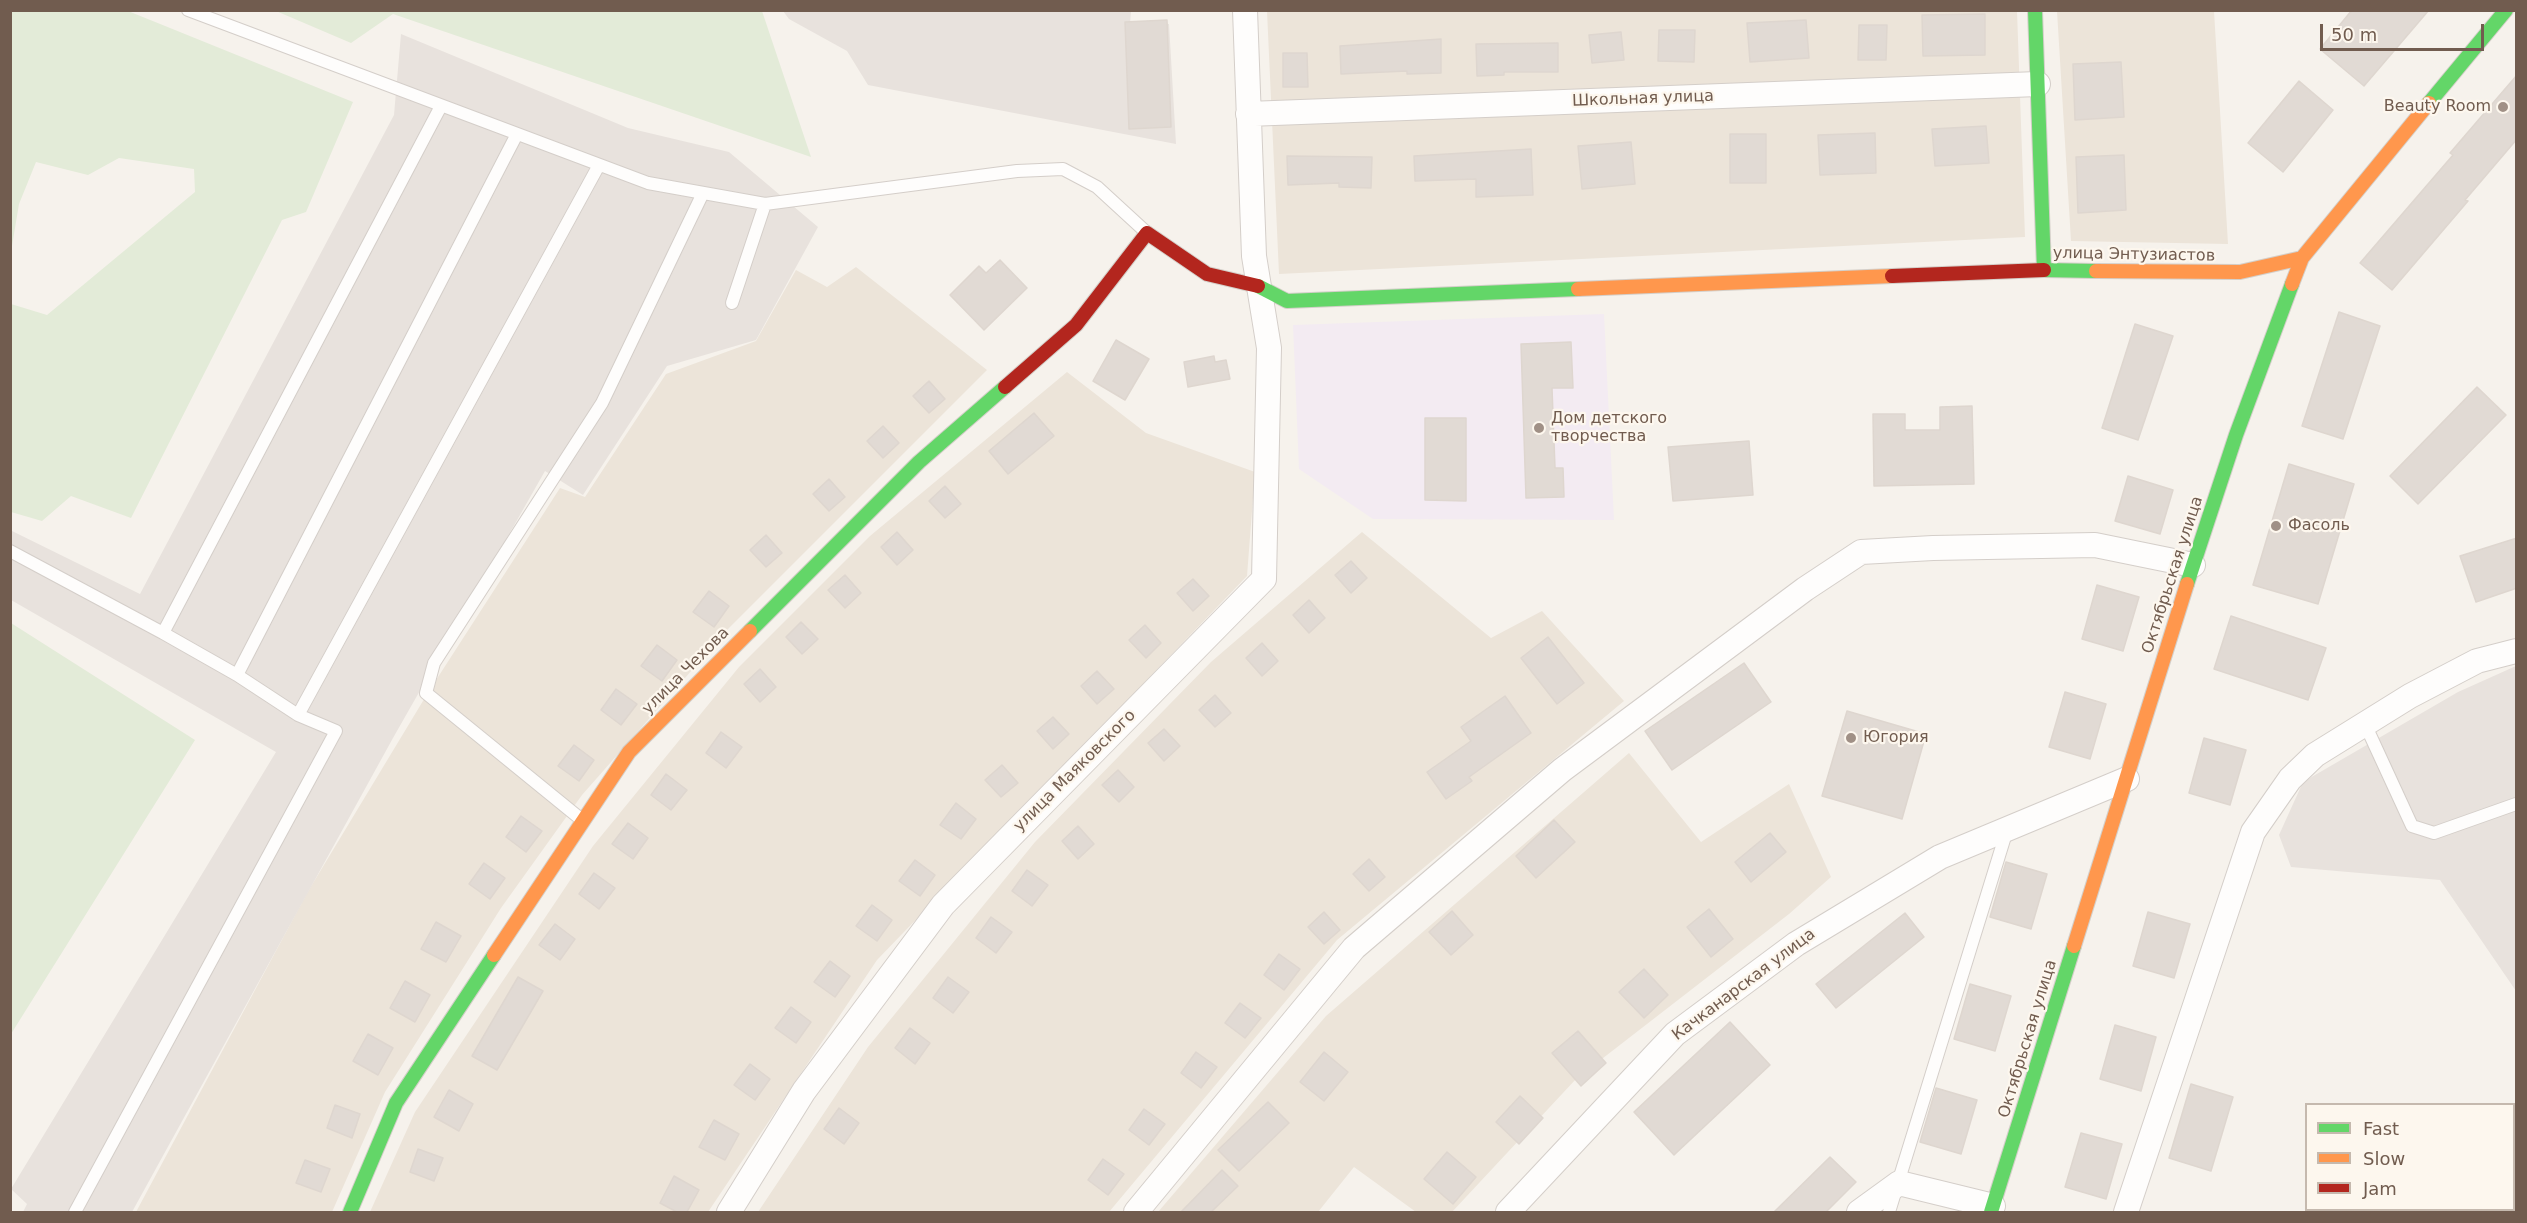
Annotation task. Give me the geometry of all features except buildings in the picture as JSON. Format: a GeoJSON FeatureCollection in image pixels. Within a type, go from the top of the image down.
{"type":"FeatureCollection","features":[{"type":"Feature","properties":{"kind":"street","name":"улица Маяковского"},"geometry":{"type":"LineString","coordinates":[[729,1212],[804,1091],[943,905],[1264,579],[1269,348],[1254,256],[1245,10]]}},
{"type":"Feature","properties":{"kind":"street","name":"улица Энтузиастов"},"geometry":{"type":"LineString","coordinates":[[2035,10],[2044,270],[2240,272],[2302,258]]}},
{"type":"Feature","properties":{"kind":"street","name":"Октябрьская улица"},"geometry":{"type":"LineString","coordinates":[[1992,1209],[2193,566],[2236,435],[2302,258],[2506,10]]}},
{"type":"Feature","properties":{"kind":"street","name":"Школьная улица"},"geometry":{"type":"LineString","coordinates":[[1248,114],[2038,84]]}},
{"type":"Feature","properties":{"kind":"street"},"geometry":{"type":"LineString","coordinates":[[1147,233],[1208,274],[1260,287],[1287,301],[2044,270]]}},
{"type":"Feature","properties":{"kind":"street","name":"улица Чехова"},"geometry":{"type":"LineString","coordinates":[[350,1212],[396,1103],[628,752],[919,462],[1076,325],[1147,233]]}},
{"type":"Feature","properties":{"kind":"street"},"geometry":{"type":"LineString","coordinates":[[1136,1212],[1354,948],[1562,770],[1805,589],[1861,552],[1933,548],[2095,545],[2193,566]]}},
{"type":"Feature","properties":{"kind":"street"},"geometry":{"type":"LineString","coordinates":[[2126,1212],[2253,832],[2290,779],[2315,755],[2410,696],[2477,662],[2515,654]]}},
{"type":"Feature","properties":{"kind":"street","name":"Качканарская улица"},"geometry":{"type":"LineString","coordinates":[[1508,1212],[1675,1034],[1796,944],[1940,857],[2127,779]]}},
{"type":"Feature","properties":{"kind":"street"},"geometry":{"type":"LineString","coordinates":[[1859,1212],[1899,1183],[1992,1209]]}},
{"type":"Feature","properties":{"kind":"lane"},"geometry":{"type":"LineString","coordinates":[[188,10],[648,183],[765,204],[1017,171],[1063,169],[1097,187],[1147,233]]}},
{"type":"Feature","properties":{"kind":"lane"},"geometry":{"type":"LineString","coordinates":[[163,633],[441,106]]}},
{"type":"Feature","properties":{"kind":"lane"},"geometry":{"type":"LineString","coordinates":[[237,675],[518,135]]}},
{"type":"Feature","properties":{"kind":"lane"},"geometry":{"type":"LineString","coordinates":[[298,715],[599,165]]}},
{"type":"Feature","properties":{"kind":"lane"},"geometry":{"type":"LineString","coordinates":[[583,821],[426,693],[434,663],[602,403],[703,193]]}},
{"type":"Feature","properties":{"kind":"lane"},"geometry":{"type":"LineString","coordinates":[[732,303],[765,204]]}},
{"type":"Feature","properties":{"kind":"lane"},"geometry":{"type":"LineString","coordinates":[[10,551],[237,675],[298,715],[336,731],[75,1212]]}},
{"type":"Feature","properties":{"kind":"lane"},"geometry":{"type":"LineString","coordinates":[[2365,724],[2412,826],[2434,833],[2517,804]]}},
{"type":"Feature","properties":{"kind":"lane"},"geometry":{"type":"LineString","coordinates":[[1889,1212],[2007,829]]}},
{"type":"Feature","properties":{"kind":"shaded area"},"geometry":{"type":"Polygon","coordinates":[[[783,11],[1131,11],[1130,24],[1169,24],[1176,144],[868,85],[847,51],[789,19],[783,11]]]}},
{"type":"Feature","properties":{"kind":"shaded area"},"geometry":{"type":"Polygon","coordinates":[[[1267,11],[2017,11],[2025,237],[1279,274],[1267,11]]]}},
{"type":"Feature","properties":{"kind":"shaded area"},"geometry":{"type":"Polygon","coordinates":[[[2057,11],[2214,11],[2228,244],[2071,241],[2057,11]]]}},
{"type":"Feature","properties":{"kind":"shaded area"},"geometry":{"type":"Polygon","coordinates":[[[401,34],[628,128],[729,152],[818,227],[756,340],[667,366],[583,495],[545,471],[393,738],[132,1212],[23,1212],[27,1204],[11,1189],[276,752],[11,600],[10,534],[12,531],[140,594],[394,115],[401,34]]]}},
{"type":"Feature","properties":{"kind":"shaded area"},"geometry":{"type":"Polygon","coordinates":[[[856,267],[987,370],[729,628],[582,795],[501,908],[385,1092],[332,1212],[136,1212],[307,893],[429,691],[560,488],[585,497],[666,374],[756,341],[796,270],[827,287],[856,267]]]}},
{"type":"Feature","properties":{"kind":"shaded area"},"geometry":{"type":"Polygon","coordinates":[[[1604,314],[1614,520],[1373,519],[1299,469],[1293,325],[1604,314]]]}},
{"type":"Feature","properties":{"kind":"shaded area"},"geometry":{"type":"Polygon","coordinates":[[[1067,372],[1146,433],[1255,472],[1247,576],[877,960],[708,1212],[370,1212],[415,1112],[593,846],[739,667],[870,536],[1067,372]]]}},
{"type":"Feature","properties":{"kind":"shaded area"},"geometry":{"type":"Polygon","coordinates":[[[1362,532],[1491,638],[1542,611],[1624,701],[1337,940],[1109,1212],[758,1212],[868,1047],[1035,842],[1211,662],[1362,532]]]}},
{"type":"Feature","properties":{"kind":"shaded area"},"geometry":{"type":"Polygon","coordinates":[[[2516,666],[2516,991],[2440,880],[2291,867],[2279,835],[2303,782],[2458,692],[2516,666]]]}},
{"type":"Feature","properties":{"kind":"shaded area"},"geometry":{"type":"Polygon","coordinates":[[[1629,753],[1701,842],[1789,784],[1831,877],[1789,914],[1576,1079],[1452,1212],[1416,1212],[1354,1167],[1318,1212],[1158,1212],[1326,1016],[1629,753]]]}},
{"type":"Feature","properties":{"kind":"green space"},"geometry":{"type":"Polygon","coordinates":[[[11,11],[128,11],[353,102],[306,212],[282,220],[131,518],[71,496],[42,521],[11,512],[11,304],[47,315],[195,192],[194,169],[119,158],[88,175],[36,162],[19,204],[11,252],[11,11]]]}},
{"type":"Feature","properties":{"kind":"green space"},"geometry":{"type":"Polygon","coordinates":[[[276,11],[762,11],[811,157],[393,14],[351,43],[276,11]]]}},
{"type":"Feature","properties":{"kind":"green space"},"geometry":{"type":"Polygon","coordinates":[[[11,623],[195,740],[11,1034],[11,623]]]}},
{"type":"Feature","properties":{"kind":"traffic: fast"},"geometry":{"type":"LineString","coordinates":[[2035,10],[2044,270],[2096,271]]}},
{"type":"Feature","properties":{"kind":"traffic: fast"},"geometry":{"type":"LineString","coordinates":[[2429,103],[2506,10]]}},
{"type":"Feature","properties":{"kind":"traffic: fast"},"geometry":{"type":"LineString","coordinates":[[2187,584],[2236,435],[2292,284]]}},
{"type":"Feature","properties":{"kind":"traffic: fast"},"geometry":{"type":"LineString","coordinates":[[1258,286],[1287,301],[1578,289]]}},
{"type":"Feature","properties":{"kind":"traffic: fast"},"geometry":{"type":"LineString","coordinates":[[750,631],[919,462],[1005,387]]}},
{"type":"Feature","properties":{"kind":"traffic: fast"},"geometry":{"type":"LineString","coordinates":[[1991,1212],[2074,946]]}},
{"type":"Feature","properties":{"kind":"traffic: fast"},"geometry":{"type":"LineString","coordinates":[[350,1212],[396,1103],[494,955]]}},
{"type":"Feature","properties":{"kind":"traffic: slow"},"geometry":{"type":"LineString","coordinates":[[2292,284],[2302,258],[2429,103]]}},
{"type":"Feature","properties":{"kind":"traffic: slow"},"geometry":{"type":"LineString","coordinates":[[2096,271],[2240,272],[2302,258]]}},
{"type":"Feature","properties":{"kind":"traffic: slow"},"geometry":{"type":"LineString","coordinates":[[1578,289],[1892,276]]}},
{"type":"Feature","properties":{"kind":"traffic: slow"},"geometry":{"type":"LineString","coordinates":[[2074,946],[2187,584]]}},
{"type":"Feature","properties":{"kind":"traffic: slow"},"geometry":{"type":"LineString","coordinates":[[494,955],[629,752],[750,631]]}},
{"type":"Feature","properties":{"kind":"traffic: jam"},"geometry":{"type":"LineString","coordinates":[[1005,387],[1076,325],[1147,233],[1207,274],[1258,286]]}},
{"type":"Feature","properties":{"kind":"traffic: jam"},"geometry":{"type":"LineString","coordinates":[[1892,276],[2044,270]]}},
{"type":"Feature","properties":{"kind":"place","name":"Beauty Room"},"geometry":{"type":"Point","coordinates":[2503,107]}},
{"type":"Feature","properties":{"kind":"place","name":"Дом детского творчества"},"geometry":{"type":"Point","coordinates":[1539,428]}},
{"type":"Feature","properties":{"kind":"place","name":"Фасоль"},"geometry":{"type":"Point","coordinates":[2276,526]}},
{"type":"Feature","properties":{"kind":"place","name":"Югория"},"geometry":{"type":"Point","coordinates":[1851,738]}}]}
